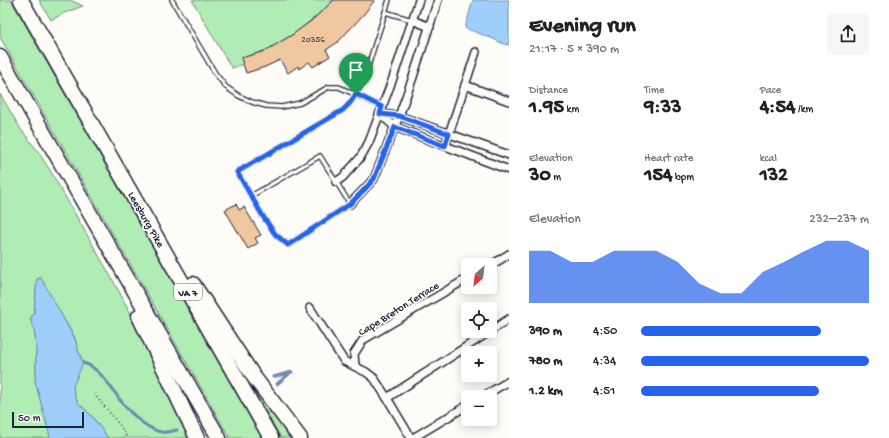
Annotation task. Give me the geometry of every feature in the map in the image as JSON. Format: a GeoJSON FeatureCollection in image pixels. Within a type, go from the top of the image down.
{"type":"FeatureCollection","features":[{"type":"Feature","properties":{"kind":"highway","name":"Leesburg Pike"},"geometry":{"type":"LineString","coordinates":[[21,0],[271,438]]}},
{"type":"Feature","properties":{"kind":"highway"},"geometry":{"type":"LineString","coordinates":[[0,57],[219,438]]}},
{"type":"Feature","properties":{"kind":"highway"},"geometry":{"type":"LineString","coordinates":[[105,145],[254,377],[300,438]]}},
{"type":"Feature","properties":{"kind":"highway"},"geometry":{"type":"LineString","coordinates":[[72,182],[133,302],[197,438]]}},
{"type":"Feature","properties":{"kind":"street"},"geometry":{"type":"LineString","coordinates":[[336,182],[343,177],[360,158],[369,142],[393,78],[419,0]]}},
{"type":"Feature","properties":{"kind":"street"},"geometry":{"type":"LineString","coordinates":[[350,204],[374,179],[413,77],[438,0]]}},
{"type":"Feature","properties":{"kind":"street"},"geometry":{"type":"LineString","coordinates":[[412,20],[430,26]]}},
{"type":"Feature","properties":{"kind":"street"},"geometry":{"type":"LineString","coordinates":[[445,146],[476,52]]}},
{"type":"Feature","properties":{"kind":"street"},"geometry":{"type":"LineString","coordinates":[[465,86],[509,101]]}},
{"type":"Feature","properties":{"kind":"street"},"geometry":{"type":"LineString","coordinates":[[381,111],[509,155]]}},
{"type":"Feature","properties":{"kind":"street"},"geometry":{"type":"LineString","coordinates":[[381,111],[395,127],[509,170]]}},
{"type":"Feature","properties":{"kind":"street"},"geometry":{"type":"LineString","coordinates":[[497,262],[509,254]]}},
{"type":"Feature","properties":{"kind":"street","name":"Cape Breton Terrace"},"geometry":{"type":"LineString","coordinates":[[354,366],[354,354],[363,340],[461,282]]}},
{"type":"Feature","properties":{"kind":"street"},"geometry":{"type":"LineString","coordinates":[[310,308],[344,361],[349,365],[366,372],[374,378],[412,438],[461,409]]}},
{"type":"Feature","properties":{"kind":"street"},"geometry":{"type":"LineString","coordinates":[[387,398],[509,319]]}},
{"type":"Feature","properties":{"kind":"street"},"geometry":{"type":"LineString","coordinates":[[494,390],[509,381]]}},
{"type":"Feature","properties":{"kind":"lane"},"geometry":{"type":"LineString","coordinates":[[172,0],[214,73],[226,87],[239,96],[266,106],[282,107],[300,103],[329,87],[339,87],[356,94],[381,111]]}},
{"type":"Feature","properties":{"kind":"lane"},"geometry":{"type":"LineString","coordinates":[[251,196],[320,156],[350,204],[288,245],[275,234],[264,218],[251,196],[237,172],[343,110],[350,103],[356,94],[366,71],[389,0]]}},
{"type":"Feature","properties":{"kind":"lane"},"geometry":{"type":"LineString","coordinates":[[385,12],[412,20]]}},
{"type":"Feature","properties":{"kind":"path"},"geometry":{"type":"LineString","coordinates":[[94,394],[119,424],[127,438]]}},
{"type":"Feature","properties":{"kind":"green space"},"geometry":{"type":"Polygon","coordinates":[[[0,0],[11,0],[262,438],[230,438],[0,37],[0,0]]]}},
{"type":"Feature","properties":{"kind":"green space"},"geometry":{"type":"Polygon","coordinates":[[[39,0],[70,0],[83,6],[64,13],[51,20],[39,0]]]}},
{"type":"Feature","properties":{"kind":"green space"},"geometry":{"type":"Polygon","coordinates":[[[192,0],[334,0],[285,40],[254,55],[242,58],[243,64],[232,68],[192,0]]]}},
{"type":"Feature","properties":{"kind":"green space"},"geometry":{"type":"Polygon","coordinates":[[[0,94],[20,128],[37,150],[51,172],[110,275],[159,366],[193,438],[108,438],[92,416],[78,403],[74,394],[73,386],[83,362],[75,338],[40,278],[37,279],[34,313],[30,319],[34,328],[36,344],[35,381],[50,438],[0,438],[0,94]]]}},
{"type":"Feature","properties":{"kind":"green space"},"geometry":{"type":"Polygon","coordinates":[[[242,371],[294,438],[281,438],[242,371]]]}},
{"type":"Feature","properties":{"kind":"water"},"geometry":{"type":"Polygon","coordinates":[[[473,0],[509,0],[509,45],[465,28],[473,0]]]}},
{"type":"Feature","properties":{"kind":"water"},"geometry":{"type":"Polygon","coordinates":[[[41,278],[75,339],[83,363],[73,386],[74,394],[78,403],[92,416],[108,438],[50,438],[35,381],[36,344],[34,328],[30,319],[34,313],[37,279],[41,278]]]}},
{"type":"Feature","properties":{"kind":"building"},"geometry":{"type":"Polygon","coordinates":[[[334,0],[375,0],[338,42],[326,50],[330,56],[313,67],[309,62],[299,69],[298,66],[288,73],[280,60],[246,73],[241,58],[265,51],[292,35],[311,21],[334,0]]]}},
{"type":"Feature","properties":{"kind":"building"},"geometry":{"type":"Polygon","coordinates":[[[236,204],[239,210],[244,207],[261,235],[255,238],[258,243],[248,249],[225,210],[236,204]]]}},
{"type":"Feature","properties":{"kind":"waterway"},"geometry":{"type":"LineString","coordinates":[[83,363],[89,365],[100,374],[108,382],[124,405],[144,424],[161,432],[177,430]]}},
{"type":"Feature","properties":{"kind":"waterway"},"geometry":{"type":"LineString","coordinates":[[273,377],[292,372]]}},
{"type":"Feature","properties":{"kind":"waterway"},"geometry":{"type":"LineString","coordinates":[[277,384],[289,374]]}},
{"type":"Feature","properties":{"kind":"route"},"geometry":{"type":"LineString","coordinates":[[356,94],[382,107],[380,114],[399,116],[449,134],[445,146],[395,127],[374,179],[350,204],[288,245],[275,234],[237,172],[343,110],[356,94]]}}]}
